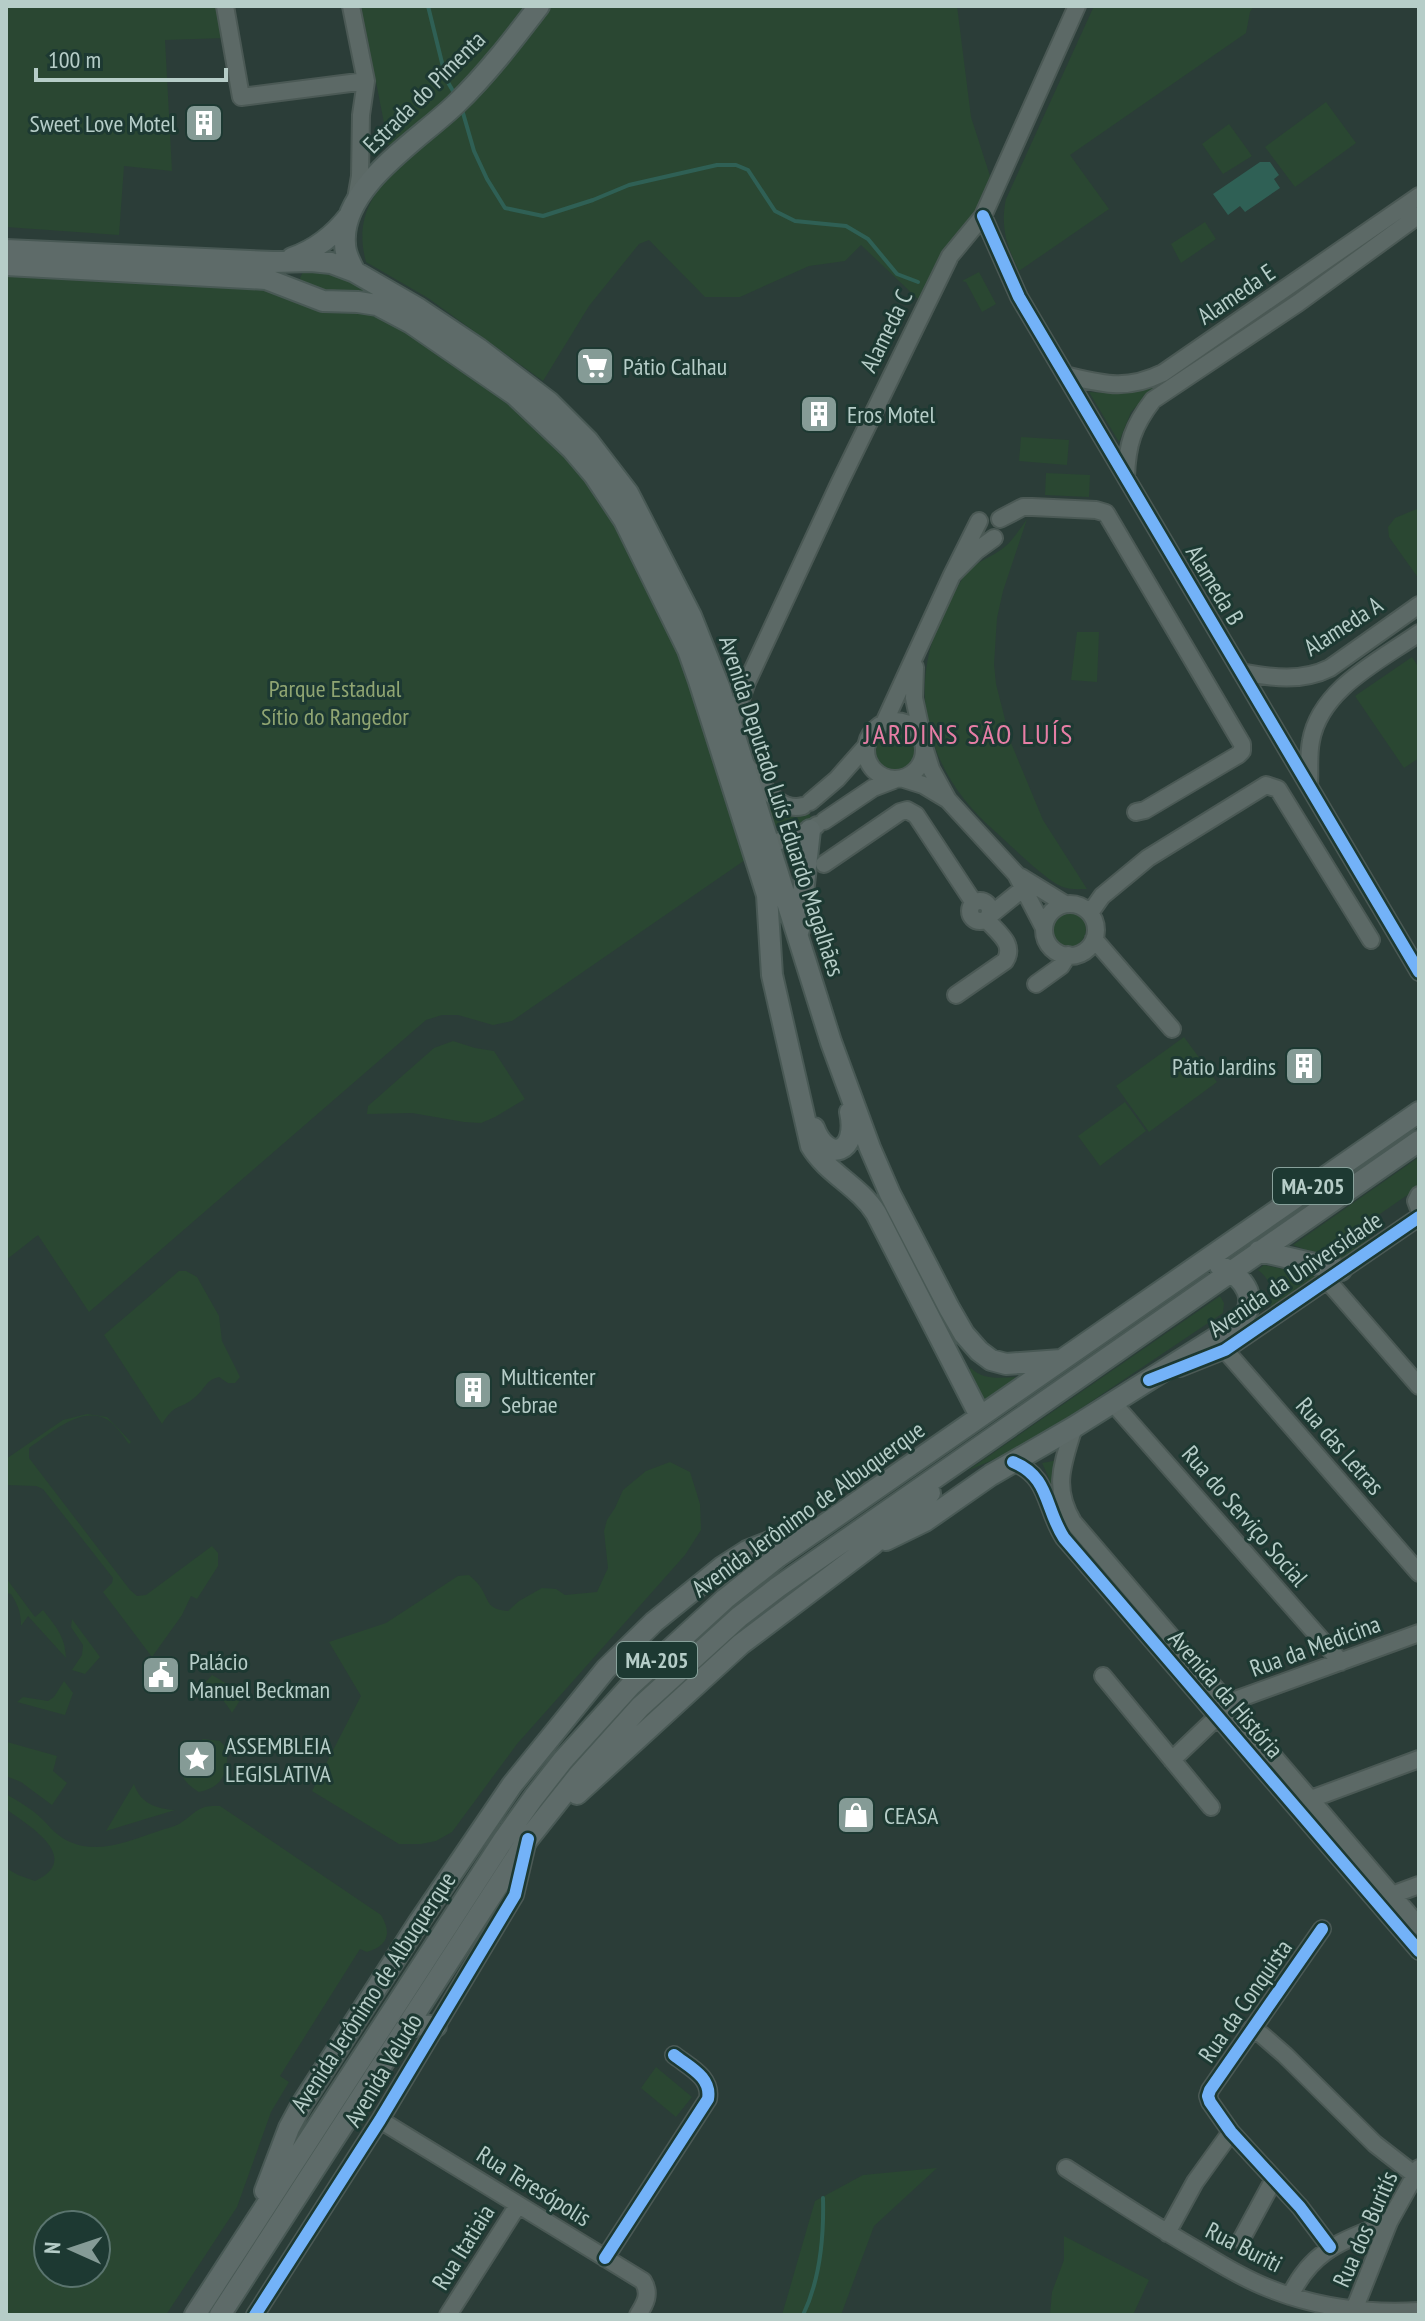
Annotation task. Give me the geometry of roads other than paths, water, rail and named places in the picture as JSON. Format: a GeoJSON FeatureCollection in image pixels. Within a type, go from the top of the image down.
{"type":"FeatureCollection","features":[{"type":"Feature","properties":{"kind":"main road","name":"Estrada do Pimenta"},"geometry":{"type":"LineString","coordinates":[[281,262],[314,248],[337,230],[371,180],[488,72],[539,6]]}},
{"type":"Feature","properties":{"kind":"main road"},"geometry":{"type":"LineString","coordinates":[[353,208],[345,244],[355,272]]}},
{"type":"Feature","properties":{"kind":"main road","name":"Avenida Deputado Luís Eduardo Magalhães"},"geometry":{"type":"LineString","coordinates":[[6,250],[337,264],[419,309],[511,371],[588,441],[628,493],[704,645],[732,724],[831,1042],[890,1194],[964,1334],[979,1351],[996,1362],[1011,1364],[1061,1360]]}},
{"type":"Feature","properties":{"kind":"main road"},"geometry":{"type":"LineString","coordinates":[[300,293],[294,284],[294,273],[297,267],[311,261]]}},
{"type":"Feature","properties":{"kind":"main road","name":"Avenida Deputado Luís Eduardo Magalhães"},"geometry":{"type":"LineString","coordinates":[[6,265],[266,279],[323,301],[377,305],[411,323],[476,367],[537,414],[579,458],[613,503],[672,616],[699,681],[767,895],[772,975],[811,1146],[823,1162],[866,1199],[876,1213],[980,1416]]}},
{"type":"Feature","properties":{"kind":"main road"},"geometry":{"type":"LineString","coordinates":[[798,938],[817,825]]}},
{"type":"Feature","properties":{"kind":"main road"},"geometry":{"type":"LineString","coordinates":[[772,975],[792,1036],[816,1134],[825,1145],[835,1149],[848,1145],[853,1130],[831,1042]]}},
{"type":"Feature","properties":{"kind":"main road","name":"Avenida Jerônimo de Albuquerque"},"geometry":{"type":"LineString","coordinates":[[195,2315],[504,1839],[563,1760],[631,1685],[750,1577],[1419,1112]]}},
{"type":"Feature","properties":{"kind":"main road","name":"Avenida Jerônimo de Albuquerque"},"geometry":{"type":"LineString","coordinates":[[220,2315],[528,1839],[578,1776],[640,1707],[739,1617],[778,1587],[1419,1141]]}},
{"type":"Feature","properties":{"kind":"main road"},"geometry":{"type":"LineString","coordinates":[[1259,1251],[1334,1275]]}},
{"type":"Feature","properties":{"kind":"main road","name":"Avenida da Universidade"},"geometry":{"type":"LineString","coordinates":[[872,1545],[898,1536],[925,1521],[1013,1462],[1113,1403],[1243,1319],[1248,1309],[1248,1293],[1243,1282],[1230,1271],[1206,1259]]}},
{"type":"Feature","properties":{"kind":"main road"},"geometry":{"type":"LineString","coordinates":[[872,1545],[976,1448]]}},
{"type":"Feature","properties":{"kind":"main road","name":"MA-205"},"geometry":{"type":"LineString","coordinates":[[281,2150],[302,2104],[444,1885],[527,1765],[606,1669],[654,1622],[734,1559],[841,1512]]}},
{"type":"Feature","properties":{"kind":"main road","name":"Avenida Jerônimo de Albuquerque"},"geometry":{"type":"LineString","coordinates":[[528,1839],[741,1644],[872,1545]]}},
{"type":"Feature","properties":{"kind":"main road"},"geometry":{"type":"LineString","coordinates":[[407,2025],[436,2026]]}},
{"type":"Feature","properties":{"kind":"main road"},"geometry":{"type":"LineString","coordinates":[[281,2150],[282,2166],[287,2173],[299,2177],[312,2172]]}},
{"type":"Feature","properties":{"kind":"main road"},"geometry":{"type":"LineString","coordinates":[[250,2230],[281,2150]]}},
{"type":"Feature","properties":{"kind":"street"},"geometry":{"type":"LineString","coordinates":[[225,6],[241,97],[366,81]]}},
{"type":"Feature","properties":{"kind":"street"},"geometry":{"type":"LineString","coordinates":[[351,6],[366,81],[359,146],[360,176],[353,208]]}},
{"type":"Feature","properties":{"kind":"street","name":"Alameda C"},"geometry":{"type":"LineString","coordinates":[[732,724],[747,682],[839,484],[943,269],[957,245],[983,216],[1077,6]]}},
{"type":"Feature","properties":{"kind":"street"},"geometry":{"type":"LineString","coordinates":[[359,146],[386,167]]}},
{"type":"Feature","properties":{"kind":"street","name":"Alameda E"},"geometry":{"type":"LineString","coordinates":[[1126,479],[1131,436],[1138,419],[1153,400],[1298,303],[1419,196]]}},
{"type":"Feature","properties":{"kind":"street","name":"Alameda E"},"geometry":{"type":"LineString","coordinates":[[1065,375],[1117,385],[1147,380],[1163,373],[1287,288],[1419,215]]}},
{"type":"Feature","properties":{"kind":"street","name":"Alameda B"},"geometry":{"type":"LineString","coordinates":[[983,216],[1010,279],[1065,375],[1419,972]]}},
{"type":"Feature","properties":{"kind":"street"},"geometry":{"type":"LineString","coordinates":[[1287,288],[1289,297],[1298,303]]}},
{"type":"Feature","properties":{"kind":"street"},"geometry":{"type":"LineString","coordinates":[[1000,519],[1023,507],[1106,513],[1242,744],[1238,755],[1145,810],[1136,812]]}},
{"type":"Feature","properties":{"kind":"street"},"geometry":{"type":"LineString","coordinates":[[884,723],[979,521],[989,514],[1000,519]]}},
{"type":"Feature","properties":{"kind":"street"},"geometry":{"type":"LineString","coordinates":[[952,575],[966,559],[1002,530],[1000,519]]}},
{"type":"Feature","properties":{"kind":"street"},"geometry":{"type":"LineString","coordinates":[[979,521],[980,533],[986,538],[994,538]]}},
{"type":"Feature","properties":{"kind":"street","name":"Alameda A"},"geometry":{"type":"LineString","coordinates":[[1241,672],[1284,678],[1309,677],[1330,668],[1419,605]]}},
{"type":"Feature","properties":{"kind":"street","name":"Alameda A"},"geometry":{"type":"LineString","coordinates":[[1309,787],[1311,740],[1323,707],[1344,686],[1419,633]]}},
{"type":"Feature","properties":{"kind":"street"},"geometry":{"type":"LineString","coordinates":[[917,654],[913,681],[916,710],[931,769],[948,800],[1020,880],[1049,945],[1062,953],[1081,953],[1091,945],[1095,925],[1090,913],[1074,904],[1065,904],[1020,880]]}},
{"type":"Feature","properties":{"kind":"street"},"geometry":{"type":"LineString","coordinates":[[720,689],[736,693],[747,682]]}},
{"type":"Feature","properties":{"kind":"street"},"geometry":{"type":"LineString","coordinates":[[743,762],[781,803],[792,808],[807,804],[837,779],[867,745],[875,728],[884,723],[903,721],[918,732],[924,745],[919,768],[873,788],[817,825],[769,845]]}},
{"type":"Feature","properties":{"kind":"street"},"geometry":{"type":"LineString","coordinates":[[867,745],[866,755],[876,772],[923,785],[948,800]]}},
{"type":"Feature","properties":{"kind":"street"},"geometry":{"type":"LineString","coordinates":[[1090,913],[1102,896],[1148,858],[1266,785],[1278,789],[1371,940]]}},
{"type":"Feature","properties":{"kind":"street"},"geometry":{"type":"LineString","coordinates":[[824,864],[907,810],[916,815],[974,903],[983,901],[988,905],[990,911],[987,918]]}},
{"type":"Feature","properties":{"kind":"street"},"geometry":{"type":"LineString","coordinates":[[987,918],[1020,880]]}},
{"type":"Feature","properties":{"kind":"street"},"geometry":{"type":"LineString","coordinates":[[1044,928],[1050,912],[1065,904]]}},
{"type":"Feature","properties":{"kind":"street"},"geometry":{"type":"LineString","coordinates":[[956,995],[1005,961],[1008,955],[1007,943],[987,918]]}},
{"type":"Feature","properties":{"kind":"street"},"geometry":{"type":"LineString","coordinates":[[1094,939],[1172,1029]]}},
{"type":"Feature","properties":{"kind":"street"},"geometry":{"type":"LineString","coordinates":[[1419,1195],[1416,1201],[1419,1209]]}},
{"type":"Feature","properties":{"kind":"street","name":"Avenida da Universidade"},"geometry":{"type":"LineString","coordinates":[[1149,1380],[1225,1350],[1419,1217]]}},
{"type":"Feature","properties":{"kind":"street"},"geometry":{"type":"LineString","coordinates":[[1334,1275],[1419,1386]]}},
{"type":"Feature","properties":{"kind":"street","name":"Rua das Letras"},"geometry":{"type":"LineString","coordinates":[[1225,1350],[1419,1573]]}},
{"type":"Feature","properties":{"kind":"street","name":"Rua do Serviço Social"},"geometry":{"type":"LineString","coordinates":[[1113,1403],[1341,1662]]}},
{"type":"Feature","properties":{"kind":"street"},"geometry":{"type":"LineString","coordinates":[[1013,1462],[1032,1472],[1041,1485],[1060,1480],[1074,1427]]}},
{"type":"Feature","properties":{"kind":"street","name":"Avenida da História"},"geometry":{"type":"LineString","coordinates":[[1060,1480],[1063,1503],[1081,1534],[1222,1710]]}},
{"type":"Feature","properties":{"kind":"street","name":"Avenida da História"},"geometry":{"type":"LineString","coordinates":[[1041,1485],[1052,1518],[1064,1538],[1304,1804],[1419,1926]]}},
{"type":"Feature","properties":{"kind":"street","name":"Rua da Medicina"},"geometry":{"type":"LineString","coordinates":[[1222,1710],[1419,1633]]}},
{"type":"Feature","properties":{"kind":"street"},"geometry":{"type":"LineString","coordinates":[[1103,1676],[1211,1807]]}},
{"type":"Feature","properties":{"kind":"street"},"geometry":{"type":"LineString","coordinates":[[1172,1760],[1222,1710]]}},
{"type":"Feature","properties":{"kind":"street"},"geometry":{"type":"LineString","coordinates":[[1304,1804],[1419,1759]]}},
{"type":"Feature","properties":{"kind":"street","name":"Avenida da História"},"geometry":{"type":"LineString","coordinates":[[1304,1804],[1419,1951]]}},
{"type":"Feature","properties":{"kind":"street","name":"Avenida Veludo"},"geometry":{"type":"LineString","coordinates":[[255,2315],[380,2120],[515,1895],[528,1839]]}},
{"type":"Feature","properties":{"kind":"street"},"geometry":{"type":"LineString","coordinates":[[1392,1895],[1419,1885]]}},
{"type":"Feature","properties":{"kind":"street","name":"Rua da Conquista"},"geometry":{"type":"LineString","coordinates":[[1322,1929],[1208,2096],[1231,2132],[1300,2207],[1330,2247]]}},
{"type":"Feature","properties":{"kind":"street"},"geometry":{"type":"LineString","coordinates":[[1251,2029],[1285,2055],[1375,2144],[1417,2171]]}},
{"type":"Feature","properties":{"kind":"street"},"geometry":{"type":"LineString","coordinates":[[605,2258],[708,2099],[709,2086],[705,2079],[674,2055]]}},
{"type":"Feature","properties":{"kind":"street","name":"Rua Teresópolis"},"geometry":{"type":"LineString","coordinates":[[380,2120],[643,2281],[647,2287],[642,2309]]}},
{"type":"Feature","properties":{"kind":"street"},"geometry":{"type":"LineString","coordinates":[[1167,2233],[1195,2182],[1231,2132]]}},
{"type":"Feature","properties":{"kind":"street","name":"Rua Buriti"},"geometry":{"type":"LineString","coordinates":[[1066,2168],[1167,2233],[1266,2287],[1290,2296],[1354,2310],[1419,2311]]}},
{"type":"Feature","properties":{"kind":"street","name":"Rua dos Buritís"},"geometry":{"type":"LineString","coordinates":[[1354,2310],[1389,2222],[1417,2171]]}},
{"type":"Feature","properties":{"kind":"street"},"geometry":{"type":"LineString","coordinates":[[1241,2240],[1274,2179]]}},
{"type":"Feature","properties":{"kind":"street","name":"Rua Itatiaia"},"geometry":{"type":"LineString","coordinates":[[448,2315],[518,2205]]}},
{"type":"Feature","properties":{"kind":"street"},"geometry":{"type":"LineString","coordinates":[[1290,2296],[1297,2281],[1330,2247],[1389,2222]]}},
{"type":"Feature","properties":{"kind":"waterway"},"geometry":{"type":"LineString","coordinates":[[428,6],[446,79],[453,91]]}},
{"type":"Feature","properties":{"kind":"waterway"},"geometry":{"type":"LineString","coordinates":[[463,113],[474,151],[505,208],[543,216],[629,185],[717,165],[736,165],[748,170],[775,211],[795,221],[846,226],[868,239],[897,274],[918,282]]}},
{"type":"Feature","properties":{"kind":"waterway"},"geometry":{"type":"LineString","coordinates":[[803,2315],[820,2258],[823,2198]]}},
{"type":"Feature","properties":{"kind":"place","name":"Sweet Love Motel"},"geometry":{"type":"Point","coordinates":[204,123]}},
{"type":"Feature","properties":{"kind":"place","name":"Pátio Calhau"},"geometry":{"type":"Point","coordinates":[595,366]}},
{"type":"Feature","properties":{"kind":"place","name":"Eros Motel"},"geometry":{"type":"Point","coordinates":[819,414]}},
{"type":"Feature","properties":{"kind":"place","name":"Pátio Jardins"},"geometry":{"type":"Point","coordinates":[1304,1066]}},
{"type":"Feature","properties":{"kind":"place","name":"Multicenter Sebrae"},"geometry":{"type":"Point","coordinates":[473,1390]}},
{"type":"Feature","properties":{"kind":"place","name":"Palácio Manuel Beckman"},"geometry":{"type":"Point","coordinates":[161,1675]}},
{"type":"Feature","properties":{"kind":"place","name":"ASSEMBLEIA LEGISLATIVA"},"geometry":{"type":"Point","coordinates":[197,1759]}},
{"type":"Feature","properties":{"kind":"place","name":"CEASA"},"geometry":{"type":"Point","coordinates":[856,1815]}},
{"type":"Feature","properties":{"kind":"district","name":"JARDINS SÃO LUÍS"},"geometry":{"type":"Point","coordinates":[969,733]}},
{"type":"Feature","properties":{"kind":"park label","name":"Parque Estadual Sítio do Rangedor"},"geometry":{"type":"Point","coordinates":[335,702]}}]}
